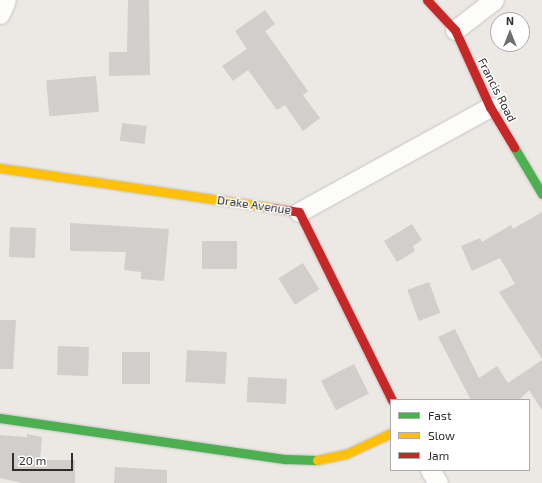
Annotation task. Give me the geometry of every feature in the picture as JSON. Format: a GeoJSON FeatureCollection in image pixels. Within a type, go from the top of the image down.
{"type":"FeatureCollection","features":[{"type":"Feature","properties":{"kind":"street"},"geometry":{"type":"LineString","coordinates":[[0,14],[6,0]]}},
{"type":"Feature","properties":{"kind":"street","name":"Francis Road"},"geometry":{"type":"LineString","coordinates":[[427,0],[455,30],[490,107],[542,194]]}},
{"type":"Feature","properties":{"kind":"street"},"geometry":{"type":"LineString","coordinates":[[455,30],[494,0]]}},
{"type":"Feature","properties":{"kind":"street"},"geometry":{"type":"LineString","coordinates":[[299,212],[490,107]]}},
{"type":"Feature","properties":{"kind":"street","name":"Drake Avenue"},"geometry":{"type":"LineString","coordinates":[[0,168],[299,212],[392,399]]}},
{"type":"Feature","properties":{"kind":"street"},"geometry":{"type":"LineString","coordinates":[[0,418],[286,459],[318,460],[346,454],[390,433]]}},
{"type":"Feature","properties":{"kind":"street"},"geometry":{"type":"LineString","coordinates":[[431,471],[438,483]]}},
{"type":"Feature","properties":{"kind":"building"},"geometry":{"type":"Polygon","coordinates":[[[128,0],[149,0],[150,75],[109,76],[109,52],[127,52],[128,0]]]}},
{"type":"Feature","properties":{"kind":"building"},"geometry":{"type":"Polygon","coordinates":[[[265,10],[275,24],[265,31],[308,91],[303,95],[320,118],[303,131],[285,105],[277,110],[248,70],[233,81],[222,66],[247,49],[235,31],[265,10]]]}},
{"type":"Feature","properties":{"kind":"building"},"geometry":{"type":"Polygon","coordinates":[[[96,76],[99,112],[49,116],[46,80],[96,76]]]}},
{"type":"Feature","properties":{"kind":"building"},"geometry":{"type":"Polygon","coordinates":[[[122,123],[147,126],[145,144],[120,141],[122,123]]]}},
{"type":"Feature","properties":{"kind":"building"},"geometry":{"type":"Polygon","coordinates":[[[542,212],[542,359],[499,292],[515,284],[500,258],[472,271],[461,246],[480,238],[482,242],[511,225],[513,229],[542,212]]]}},
{"type":"Feature","properties":{"kind":"building"},"geometry":{"type":"Polygon","coordinates":[[[70,223],[169,229],[164,281],[141,279],[141,272],[124,270],[126,252],[70,251],[70,223]]]}},
{"type":"Feature","properties":{"kind":"building"},"geometry":{"type":"Polygon","coordinates":[[[412,224],[422,240],[413,246],[415,251],[397,262],[384,241],[412,224]]]}},
{"type":"Feature","properties":{"kind":"building"},"geometry":{"type":"Polygon","coordinates":[[[10,227],[36,228],[35,258],[9,257],[10,227]]]}},
{"type":"Feature","properties":{"kind":"building"},"geometry":{"type":"Polygon","coordinates":[[[202,241],[237,241],[237,269],[202,269],[202,241]]]}},
{"type":"Feature","properties":{"kind":"building"},"geometry":{"type":"Polygon","coordinates":[[[303,263],[319,289],[295,305],[278,278],[303,263]]]}},
{"type":"Feature","properties":{"kind":"building"},"geometry":{"type":"Polygon","coordinates":[[[429,282],[440,313],[419,321],[407,290],[429,282]]]}},
{"type":"Feature","properties":{"kind":"building"},"geometry":{"type":"Polygon","coordinates":[[[0,320],[16,320],[13,369],[0,369],[0,320]]]}},
{"type":"Feature","properties":{"kind":"building"},"geometry":{"type":"Polygon","coordinates":[[[455,329],[479,378],[497,366],[508,383],[542,360],[542,410],[529,390],[520,399],[470,399],[438,337],[455,329]]]}},
{"type":"Feature","properties":{"kind":"building"},"geometry":{"type":"Polygon","coordinates":[[[58,346],[89,347],[88,376],[57,375],[58,346]]]}},
{"type":"Feature","properties":{"kind":"building"},"geometry":{"type":"Polygon","coordinates":[[[187,350],[227,352],[225,384],[185,382],[187,350]]]}},
{"type":"Feature","properties":{"kind":"building"},"geometry":{"type":"Polygon","coordinates":[[[122,352],[150,352],[150,384],[122,384],[122,352]]]}},
{"type":"Feature","properties":{"kind":"building"},"geometry":{"type":"Polygon","coordinates":[[[354,364],[369,393],[336,410],[321,381],[354,364]]]}},
{"type":"Feature","properties":{"kind":"building"},"geometry":{"type":"Polygon","coordinates":[[[248,377],[287,379],[286,404],[247,402],[248,377]]]}},
{"type":"Feature","properties":{"kind":"building"},"geometry":{"type":"Polygon","coordinates":[[[27,434],[42,437],[40,460],[75,460],[75,483],[22,483],[0,478],[0,435],[27,437],[27,434]]]}},
{"type":"Feature","properties":{"kind":"building"},"geometry":{"type":"Polygon","coordinates":[[[115,467],[167,470],[167,483],[114,483],[115,467]]]}},
{"type":"Feature","properties":{"kind":"traffic: fast"},"geometry":{"type":"LineString","coordinates":[[514,147],[542,194]]}},
{"type":"Feature","properties":{"kind":"traffic: fast"},"geometry":{"type":"LineString","coordinates":[[0,418],[286,459],[317,460]]}},
{"type":"Feature","properties":{"kind":"traffic: slow"},"geometry":{"type":"LineString","coordinates":[[0,168],[274,208]]}},
{"type":"Feature","properties":{"kind":"traffic: slow"},"geometry":{"type":"LineString","coordinates":[[317,460],[346,454],[390,433]]}},
{"type":"Feature","properties":{"kind":"traffic: jam"},"geometry":{"type":"LineString","coordinates":[[427,0],[455,30],[490,107],[514,147]]}},
{"type":"Feature","properties":{"kind":"traffic: jam"},"geometry":{"type":"LineString","coordinates":[[274,208],[299,212],[392,399]]}}]}
